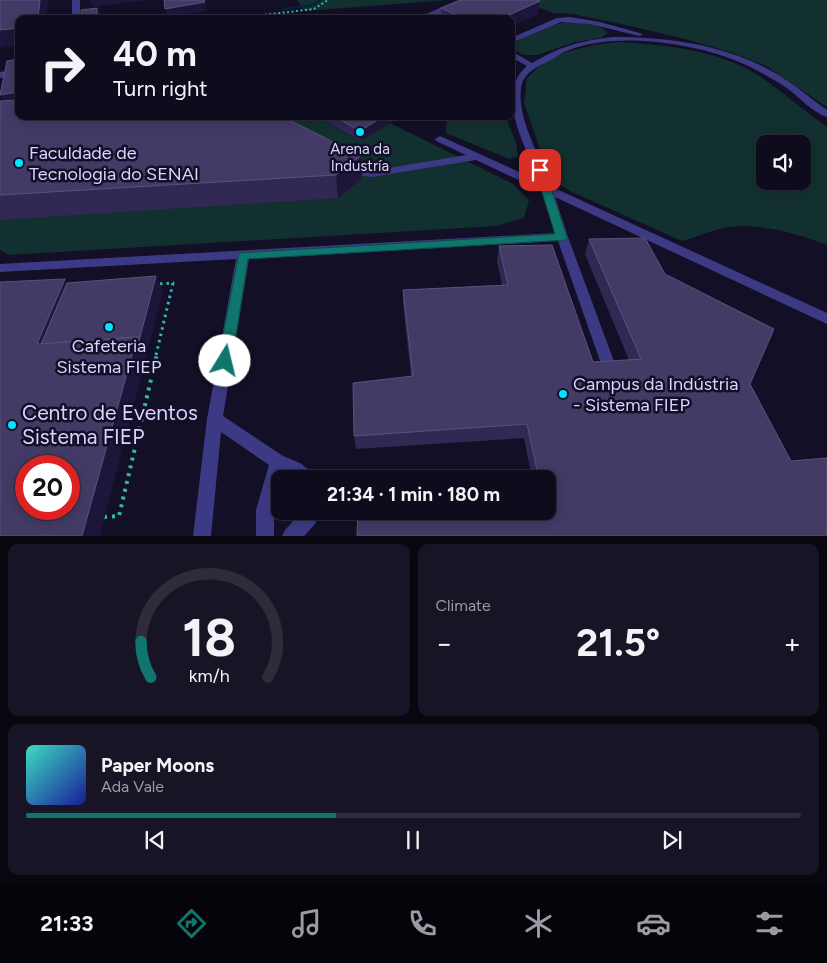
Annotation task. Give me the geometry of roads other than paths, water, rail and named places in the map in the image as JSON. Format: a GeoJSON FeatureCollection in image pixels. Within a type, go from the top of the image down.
{"type":"FeatureCollection","features":[{"type":"Feature","properties":{"kind":"lane"},"geometry":{"type":"LineString","coordinates":[[76,0],[76,15]]}},
{"type":"Feature","properties":{"kind":"lane"},"geometry":{"type":"LineString","coordinates":[[429,15],[445,9],[462,7]]}},
{"type":"Feature","properties":{"kind":"lane"},"geometry":{"type":"LineString","coordinates":[[515,39],[560,20],[584,20],[735,58],[765,70],[827,114]]}},
{"type":"Feature","properties":{"kind":"lane"},"geometry":{"type":"LineString","coordinates":[[607,26],[614,34],[609,40]]}},
{"type":"Feature","properties":{"kind":"lane"},"geometry":{"type":"LineString","coordinates":[[612,375],[520,117],[516,90],[521,76],[532,66],[566,48],[609,40],[663,40]]}},
{"type":"Feature","properties":{"kind":"lane"},"geometry":{"type":"LineString","coordinates":[[515,55],[532,66]]}},
{"type":"Feature","properties":{"kind":"lane"},"geometry":{"type":"LineString","coordinates":[[0,75],[15,73]]}},
{"type":"Feature","properties":{"kind":"lane"},"geometry":{"type":"LineString","coordinates":[[440,139],[827,319]]}},
{"type":"Feature","properties":{"kind":"lane"},"geometry":{"type":"LineString","coordinates":[[339,161],[355,171],[371,174],[478,156]]}},
{"type":"Feature","properties":{"kind":"lane"},"geometry":{"type":"LineString","coordinates":[[0,268],[562,237]]}},
{"type":"Feature","properties":{"kind":"lane"},"geometry":{"type":"LineString","coordinates":[[202,536],[215,419],[243,255]]}},
{"type":"Feature","properties":{"kind":"lane"},"geometry":{"type":"LineString","coordinates":[[215,419],[278,462],[296,470]]}},
{"type":"Feature","properties":{"kind":"lane"},"geometry":{"type":"LineString","coordinates":[[265,536],[265,510],[278,462]]}},
{"type":"Feature","properties":{"kind":"lane"},"geometry":{"type":"LineString","coordinates":[[291,536],[307,520]]}},
{"type":"Feature","properties":{"kind":"waterway"},"geometry":{"type":"LineString","coordinates":[[276,15],[286,9],[312,5],[321,0]]}},
{"type":"Feature","properties":{"kind":"place","name":"Arena da Industría"},"geometry":{"type":"Point","coordinates":[360,132]}},
{"type":"Feature","properties":{"kind":"place","name":"Faculdade de Tecnologia do SENAI"},"geometry":{"type":"Point","coordinates":[19,163]}},
{"type":"Feature","properties":{"kind":"place","name":"Cafeteria Sistema FIEP"},"geometry":{"type":"Point","coordinates":[109,327]}},
{"type":"Feature","properties":{"kind":"place","name":"Campus da Indústria - Sistema FIEP"},"geometry":{"type":"Point","coordinates":[563,394]}},
{"type":"Feature","properties":{"kind":"place","name":"Centro de Eventos Sistema FIEP"},"geometry":{"type":"Point","coordinates":[12,425]}}]}
